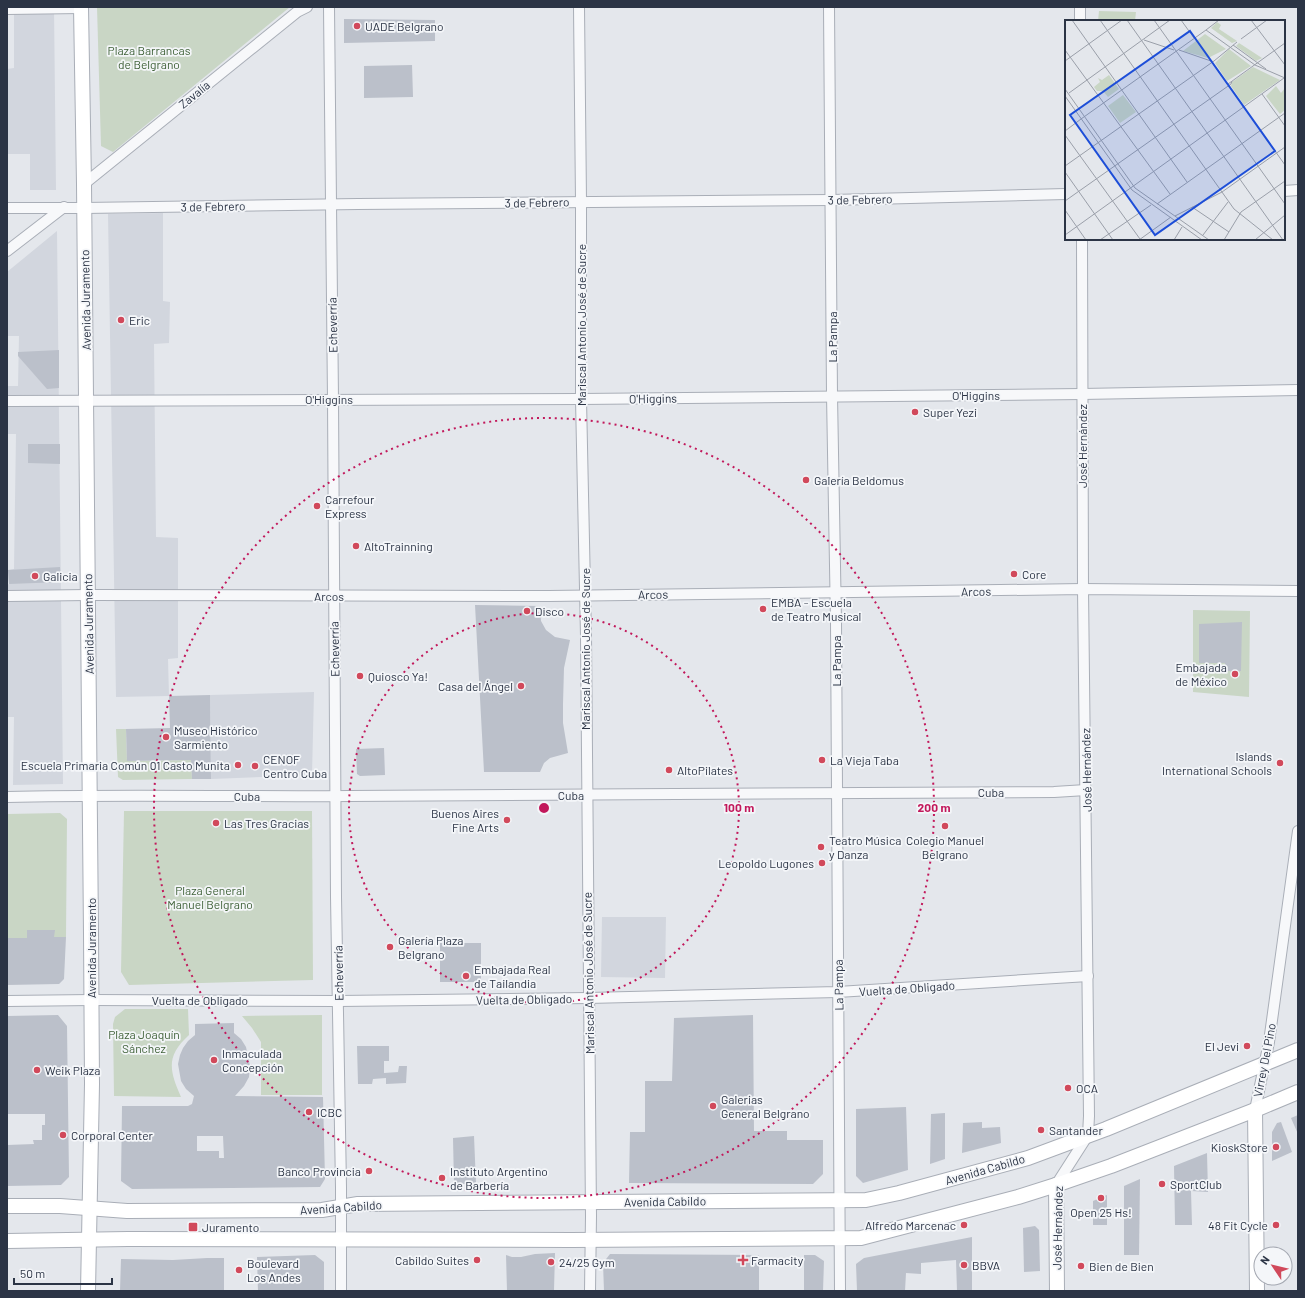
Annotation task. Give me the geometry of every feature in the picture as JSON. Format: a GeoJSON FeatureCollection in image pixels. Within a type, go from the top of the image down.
{"type":"FeatureCollection","features":[{"type":"Feature","properties":{"kind":"main road","name":"Avenida Juramento"},"geometry":{"type":"LineString","coordinates":[[81,7],[92,1000],[89,1236]]}},
{"type":"Feature","properties":{"kind":"main road","name":"Avenida Cabildo"},"geometry":{"type":"LineString","coordinates":[[7,1206],[60,1206],[127,1210],[322,1210],[358,1204],[866,1200],[899,1193],[1028,1158],[1298,1050]]}},
{"type":"Feature","properties":{"kind":"main road"},"geometry":{"type":"LineString","coordinates":[[7,1241],[89,1236],[341,1240],[861,1238],[1018,1197],[1111,1166],[1298,1092]]}},
{"type":"Feature","properties":{"kind":"main road","name":"Virrey Del Pino"},"geometry":{"type":"LineString","coordinates":[[1255,1110],[1257,1291]]}},
{"type":"Feature","properties":{"kind":"main road","name":"José Hernández"},"geometry":{"type":"LineString","coordinates":[[1056,1184],[1057,1291]]}},
{"type":"Feature","properties":{"kind":"main road"},"geometry":{"type":"LineString","coordinates":[[88,1291],[89,1236]]}},
{"type":"Feature","properties":{"kind":"street"},"geometry":{"type":"LineString","coordinates":[[7,9],[81,7]]}},
{"type":"Feature","properties":{"kind":"street","name":"Zavalía"},"geometry":{"type":"LineString","coordinates":[[84,184],[297,12],[307,7]]}},
{"type":"Feature","properties":{"kind":"street","name":"Echeverría"},"geometry":{"type":"LineString","coordinates":[[328,7],[341,1291]]}},
{"type":"Feature","properties":{"kind":"street","name":"Mariscal Antonio José de Sucre"},"geometry":{"type":"LineString","coordinates":[[579,7],[582,202],[581,399],[585,595],[590,1291]]}},
{"type":"Feature","properties":{"kind":"street","name":"La Pampa"},"geometry":{"type":"LineString","coordinates":[[829,7],[841,1238],[840,1291]]}},
{"type":"Feature","properties":{"kind":"street"},"geometry":{"type":"LineString","coordinates":[[1080,7],[1080,20]]}},
{"type":"Feature","properties":{"kind":"street"},"geometry":{"type":"LineString","coordinates":[[1285,191],[1298,190]]}},
{"type":"Feature","properties":{"kind":"street","name":"3 de Febrero"},"geometry":{"type":"LineString","coordinates":[[7,208],[832,200],[1065,194]]}},
{"type":"Feature","properties":{"kind":"street"},"geometry":{"type":"LineString","coordinates":[[7,251],[64,207]]}},
{"type":"Feature","properties":{"kind":"street","name":"José Hernández"},"geometry":{"type":"LineString","coordinates":[[1056,1184],[1088,1135],[1088,976],[1083,589],[1082,240]]}},
{"type":"Feature","properties":{"kind":"street","name":"O'Higgins"},"geometry":{"type":"LineString","coordinates":[[7,402],[86,400],[581,399],[832,395],[1082,394],[1298,390]]}},
{"type":"Feature","properties":{"kind":"street","name":"Arcos"},"geometry":{"type":"LineString","coordinates":[[7,596],[585,595],[1083,589],[1298,591]]}},
{"type":"Feature","properties":{"kind":"street","name":"Cuba"},"geometry":{"type":"LineString","coordinates":[[7,797],[90,795],[336,796],[837,792],[1054,792],[1086,790]]}},
{"type":"Feature","properties":{"kind":"street","name":"Virrey Del Pino"},"geometry":{"type":"LineString","coordinates":[[1255,1110],[1269,1042],[1294,883],[1298,831]]}},
{"type":"Feature","properties":{"kind":"street","name":"Vuelta de Obligado"},"geometry":{"type":"LineString","coordinates":[[7,1001],[339,1001],[588,998],[838,992],[1088,976]]}},
{"type":"Feature","properties":{"kind":"shaded area"},"geometry":{"type":"Polygon","coordinates":[[[14,7],[54,7],[56,190],[30,190],[30,154],[7,154],[7,69],[14,68],[14,7]]]}},
{"type":"Feature","properties":{"kind":"shaded area"},"geometry":{"type":"Polygon","coordinates":[[[163,213],[163,301],[170,302],[169,343],[154,344],[156,537],[178,538],[178,658],[168,659],[169,696],[116,697],[108,214],[163,213]]]}},
{"type":"Feature","properties":{"kind":"shaded area"},"geometry":{"type":"Polygon","coordinates":[[[57,231],[63,784],[13,785],[14,717],[7,717],[7,585],[9,584],[8,570],[14,569],[16,434],[7,434],[7,386],[18,386],[19,336],[7,336],[7,272],[57,231]]]}},
{"type":"Feature","properties":{"kind":"shaded area"},"geometry":{"type":"Polygon","coordinates":[[[314,692],[312,775],[211,779],[210,695],[314,692]]]}},
{"type":"Feature","properties":{"kind":"shaded area"},"geometry":{"type":"Polygon","coordinates":[[[602,917],[666,917],[665,978],[601,977],[602,917]]]}},
{"type":"Feature","properties":{"kind":"green space","name":"Plaza Barrancas de Belgrano"},"geometry":{"type":"Polygon","coordinates":[[[97,7],[290,7],[113,152],[101,146],[97,7]]]}},
{"type":"Feature","properties":{"kind":"green space"},"geometry":{"type":"Polygon","coordinates":[[[1099,11],[1136,12],[1135,20],[1098,20],[1099,11]]]}},
{"type":"Feature","properties":{"kind":"green space"},"geometry":{"type":"Polygon","coordinates":[[[1193,610],[1250,611],[1249,697],[1193,692],[1193,610]],[[1199,624],[1199,663],[1225,663],[1225,671],[1241,670],[1199,624]]]}},
{"type":"Feature","properties":{"kind":"green space"},"geometry":{"type":"Polygon","coordinates":[[[116,729],[126,729],[127,761],[191,760],[192,779],[123,780],[118,777],[116,729]]]}},
{"type":"Feature","properties":{"kind":"green space","name":"Plaza General Manuel Belgrano"},"geometry":{"type":"Polygon","coordinates":[[[124,811],[312,811],[313,980],[129,985],[121,972],[124,811]]]}},
{"type":"Feature","properties":{"kind":"green space"},"geometry":{"type":"Polygon","coordinates":[[[60,813],[67,819],[66,937],[54,937],[54,930],[27,930],[27,938],[7,938],[7,814],[60,813]]]}},
{"type":"Feature","properties":{"kind":"green space","name":"Plaza Joaquín Sánchez"},"geometry":{"type":"Polygon","coordinates":[[[125,1009],[188,1009],[189,1035],[176,1050],[172,1064],[174,1079],[181,1097],[114,1096],[113,1024],[115,1017],[125,1009]]]}},
{"type":"Feature","properties":{"kind":"green space"},"geometry":{"type":"Polygon","coordinates":[[[322,1015],[322,1095],[261,1095],[261,1042],[242,1016],[322,1015]]]}},
{"type":"Feature","properties":{"kind":"building"},"geometry":{"type":"Polygon","coordinates":[[[344,19],[435,20],[435,41],[344,43],[344,19]]]}},
{"type":"Feature","properties":{"kind":"building"},"geometry":{"type":"Polygon","coordinates":[[[412,65],[413,97],[364,98],[364,66],[412,65]]]}},
{"type":"Feature","properties":{"kind":"building"},"geometry":{"type":"Polygon","coordinates":[[[59,350],[59,388],[47,389],[18,356],[18,352],[59,350]]]}},
{"type":"Feature","properties":{"kind":"building"},"geometry":{"type":"Polygon","coordinates":[[[28,444],[60,444],[60,464],[28,463],[28,444]]]}},
{"type":"Feature","properties":{"kind":"building","name":"Galicia"},"geometry":{"type":"Polygon","coordinates":[[[60,567],[61,582],[9,584],[8,570],[60,567]]]}},
{"type":"Feature","properties":{"kind":"building","name":"Casa del Ángel"},"geometry":{"type":"Polygon","coordinates":[[[475,605],[540,606],[541,621],[546,630],[555,637],[570,640],[564,668],[563,704],[563,723],[568,753],[550,758],[544,763],[540,772],[484,772],[475,605]]]}},
{"type":"Feature","properties":{"kind":"building"},"geometry":{"type":"Polygon","coordinates":[[[1242,622],[1241,671],[1225,671],[1225,663],[1199,663],[1199,624],[1242,622]]]}},
{"type":"Feature","properties":{"kind":"building"},"geometry":{"type":"Polygon","coordinates":[[[210,695],[211,779],[192,779],[191,760],[127,761],[126,729],[170,728],[169,696],[210,695]]]}},
{"type":"Feature","properties":{"kind":"building"},"geometry":{"type":"Polygon","coordinates":[[[384,748],[385,775],[360,776],[357,774],[356,749],[384,748]]]}},
{"type":"Feature","properties":{"kind":"building"},"geometry":{"type":"Polygon","coordinates":[[[27,930],[55,930],[54,937],[66,937],[64,979],[59,984],[7,985],[7,938],[27,938],[27,930]]]}},
{"type":"Feature","properties":{"kind":"building"},"geometry":{"type":"Polygon","coordinates":[[[440,943],[481,943],[481,982],[440,982],[440,943]]]}},
{"type":"Feature","properties":{"kind":"building","name":"Weik Plaza"},"geometry":{"type":"Polygon","coordinates":[[[58,1015],[67,1026],[69,1177],[61,1185],[7,1186],[7,1145],[34,1144],[33,1140],[42,1140],[42,1125],[45,1125],[45,1114],[7,1114],[7,1016],[58,1015]]]}},
{"type":"Feature","properties":{"kind":"building"},"geometry":{"type":"Polygon","coordinates":[[[753,1015],[754,1131],[787,1131],[787,1140],[823,1140],[823,1174],[813,1184],[629,1183],[630,1132],[645,1132],[645,1081],[672,1081],[674,1018],[753,1015]]]}},
{"type":"Feature","properties":{"kind":"building"},"geometry":{"type":"Polygon","coordinates":[[[234,1023],[234,1033],[241,1039],[246,1047],[250,1066],[249,1077],[244,1086],[235,1096],[323,1097],[325,1179],[320,1187],[132,1189],[121,1181],[122,1106],[188,1106],[192,1104],[194,1096],[186,1089],[181,1081],[178,1064],[183,1048],[195,1035],[195,1024],[234,1023]],[[197,1136],[197,1151],[219,1151],[219,1158],[224,1158],[223,1136],[197,1136]]]}},
{"type":"Feature","properties":{"kind":"building"},"geometry":{"type":"Polygon","coordinates":[[[357,1046],[389,1046],[389,1061],[384,1061],[384,1073],[398,1072],[399,1066],[407,1066],[406,1083],[386,1084],[386,1078],[373,1079],[372,1084],[358,1084],[357,1046]]]}},
{"type":"Feature","properties":{"kind":"building"},"geometry":{"type":"Polygon","coordinates":[[[906,1107],[908,1170],[863,1183],[856,1176],[856,1109],[906,1107]]]}},
{"type":"Feature","properties":{"kind":"building"},"geometry":{"type":"Polygon","coordinates":[[[945,1113],[945,1159],[930,1164],[931,1114],[945,1113]]]}},
{"type":"Feature","properties":{"kind":"building"},"geometry":{"type":"Polygon","coordinates":[[[1298,1115],[1298,1134],[1291,1118],[1298,1115]]]}},
{"type":"Feature","properties":{"kind":"building"},"geometry":{"type":"Polygon","coordinates":[[[982,1122],[982,1128],[1000,1127],[1001,1143],[962,1153],[963,1123],[982,1122]]]}},
{"type":"Feature","properties":{"kind":"building"},"geometry":{"type":"Polygon","coordinates":[[[1281,1122],[1292,1152],[1272,1161],[1272,1132],[1277,1123],[1281,1122]]]}},
{"type":"Feature","properties":{"kind":"building"},"geometry":{"type":"Polygon","coordinates":[[[474,1136],[476,1184],[454,1184],[453,1138],[474,1136]]]}},
{"type":"Feature","properties":{"kind":"building"},"geometry":{"type":"Polygon","coordinates":[[[1207,1153],[1208,1192],[1191,1191],[1192,1225],[1175,1225],[1174,1166],[1207,1153]]]}},
{"type":"Feature","properties":{"kind":"building"},"geometry":{"type":"Polygon","coordinates":[[[1140,1179],[1139,1255],[1124,1255],[1124,1186],[1140,1179]]]}},
{"type":"Feature","properties":{"kind":"building"},"geometry":{"type":"Polygon","coordinates":[[[1107,1195],[1107,1225],[1093,1225],[1093,1201],[1107,1195]]]}},
{"type":"Feature","properties":{"kind":"building"},"geometry":{"type":"Polygon","coordinates":[[[1035,1226],[1039,1230],[1040,1271],[1024,1272],[1023,1228],[1035,1226]]]}},
{"type":"Feature","properties":{"kind":"building"},"geometry":{"type":"Polygon","coordinates":[[[972,1237],[972,1291],[957,1291],[956,1260],[921,1263],[921,1274],[906,1273],[905,1291],[857,1291],[856,1264],[864,1258],[972,1237]]]}},
{"type":"Feature","properties":{"kind":"building"},"geometry":{"type":"Polygon","coordinates":[[[555,1253],[554,1291],[507,1291],[506,1255],[521,1257],[535,1254],[555,1253]]]}},
{"type":"Feature","properties":{"kind":"building"},"geometry":{"type":"Polygon","coordinates":[[[610,1254],[759,1255],[759,1291],[604,1291],[603,1263],[610,1254]]]}},
{"type":"Feature","properties":{"kind":"building"},"geometry":{"type":"Polygon","coordinates":[[[315,1255],[324,1262],[324,1291],[258,1291],[257,1257],[315,1255]]]}},
{"type":"Feature","properties":{"kind":"building"},"geometry":{"type":"Polygon","coordinates":[[[804,1255],[815,1255],[824,1261],[823,1291],[804,1291],[804,1255]]]}},
{"type":"Feature","properties":{"kind":"building"},"geometry":{"type":"Polygon","coordinates":[[[224,1258],[224,1291],[120,1291],[121,1259],[173,1260],[224,1258]]]}},
{"type":"Feature","properties":{"kind":"place","name":"UADE Belgrano"},"geometry":{"type":"Point","coordinates":[357,26]}},
{"type":"Feature","properties":{"kind":"place","name":"Eric"},"geometry":{"type":"Point","coordinates":[121,320]}},
{"type":"Feature","properties":{"kind":"place","name":"Super Yezi"},"geometry":{"type":"Point","coordinates":[915,412]}},
{"type":"Feature","properties":{"kind":"place","name":"Galería Beldomus"},"geometry":{"type":"Point","coordinates":[806,480]}},
{"type":"Feature","properties":{"kind":"place","name":"Carrefour Express"},"geometry":{"type":"Point","coordinates":[317,506]}},
{"type":"Feature","properties":{"kind":"place","name":"AltoTrainning"},"geometry":{"type":"Point","coordinates":[356,546]}},
{"type":"Feature","properties":{"kind":"place","name":"Core"},"geometry":{"type":"Point","coordinates":[1014,574]}},
{"type":"Feature","properties":{"kind":"place","name":"Galicia"},"geometry":{"type":"Point","coordinates":[35,576]}},
{"type":"Feature","properties":{"kind":"place","name":"EMBA - Escuela de Teatro Musical"},"geometry":{"type":"Point","coordinates":[763,609]}},
{"type":"Feature","properties":{"kind":"place","name":"Disco"},"geometry":{"type":"Point","coordinates":[527,611]}},
{"type":"Feature","properties":{"kind":"place","name":"Embajada de México"},"geometry":{"type":"Point","coordinates":[1235,674]}},
{"type":"Feature","properties":{"kind":"place","name":"Quiosco Ya!"},"geometry":{"type":"Point","coordinates":[360,676]}},
{"type":"Feature","properties":{"kind":"place","name":"Casa del Ángel"},"geometry":{"type":"Point","coordinates":[521,686]}},
{"type":"Feature","properties":{"kind":"place","name":"Museo Histórico Sarmiento"},"geometry":{"type":"Point","coordinates":[166,737]}},
{"type":"Feature","properties":{"kind":"place","name":"La Vieja Taba"},"geometry":{"type":"Point","coordinates":[822,760]}},
{"type":"Feature","properties":{"kind":"place","name":"Islands International Schools"},"geometry":{"type":"Point","coordinates":[1280,763]}},
{"type":"Feature","properties":{"kind":"place","name":"Escuela Primaria Común 01 Casto Munita"},"geometry":{"type":"Point","coordinates":[238,765]}},
{"type":"Feature","properties":{"kind":"place","name":"CENOF Centro Cuba"},"geometry":{"type":"Point","coordinates":[255,766]}},
{"type":"Feature","properties":{"kind":"place","name":"AltoPilates"},"geometry":{"type":"Point","coordinates":[669,770]}},
{"type":"Feature","properties":{"kind":"place","name":"Buenos Aires Fine Arts"},"geometry":{"type":"Point","coordinates":[507,820]}},
{"type":"Feature","properties":{"kind":"place","name":"Las Tres Gracias"},"geometry":{"type":"Point","coordinates":[216,823]}},
{"type":"Feature","properties":{"kind":"place","name":"Colegio Manuel Belgrano"},"geometry":{"type":"Point","coordinates":[945,826]}},
{"type":"Feature","properties":{"kind":"place","name":"Teatro Música y Danza"},"geometry":{"type":"Point","coordinates":[821,847]}},
{"type":"Feature","properties":{"kind":"place","name":"Leopoldo Lugones"},"geometry":{"type":"Point","coordinates":[822,863]}},
{"type":"Feature","properties":{"kind":"place","name":"Galería Plaza Belgrano"},"geometry":{"type":"Point","coordinates":[390,947]}},
{"type":"Feature","properties":{"kind":"place","name":"Embajada Real de Tailandia"},"geometry":{"type":"Point","coordinates":[466,976]}},
{"type":"Feature","properties":{"kind":"place","name":"El Jevi"},"geometry":{"type":"Point","coordinates":[1247,1046]}},
{"type":"Feature","properties":{"kind":"place","name":"Inmaculada Concepción"},"geometry":{"type":"Point","coordinates":[214,1060]}},
{"type":"Feature","properties":{"kind":"place","name":"Weik Plaza"},"geometry":{"type":"Point","coordinates":[37,1070]}},
{"type":"Feature","properties":{"kind":"place","name":"OCA"},"geometry":{"type":"Point","coordinates":[1068,1088]}},
{"type":"Feature","properties":{"kind":"place","name":"Galerias General Belgrano"},"geometry":{"type":"Point","coordinates":[713,1106]}},
{"type":"Feature","properties":{"kind":"place","name":"ICBC"},"geometry":{"type":"Point","coordinates":[309,1112]}},
{"type":"Feature","properties":{"kind":"place","name":"Santander"},"geometry":{"type":"Point","coordinates":[1041,1130]}},
{"type":"Feature","properties":{"kind":"place","name":"Corporal Center"},"geometry":{"type":"Point","coordinates":[63,1135]}},
{"type":"Feature","properties":{"kind":"place","name":"KioskStore"},"geometry":{"type":"Point","coordinates":[1276,1147]}},
{"type":"Feature","properties":{"kind":"place","name":"Banco Provincia"},"geometry":{"type":"Point","coordinates":[369,1171]}},
{"type":"Feature","properties":{"kind":"place","name":"Instituto Argentino de Barbería"},"geometry":{"type":"Point","coordinates":[442,1178]}},
{"type":"Feature","properties":{"kind":"place","name":"SportClub"},"geometry":{"type":"Point","coordinates":[1162,1184]}},
{"type":"Feature","properties":{"kind":"place","name":"Open 25 Hs!"},"geometry":{"type":"Point","coordinates":[1101,1198]}},
{"type":"Feature","properties":{"kind":"place","name":"Alfredo Marcenac"},"geometry":{"type":"Point","coordinates":[964,1225]}},
{"type":"Feature","properties":{"kind":"place","name":"48 Fit Cycle"},"geometry":{"type":"Point","coordinates":[1276,1225]}},
{"type":"Feature","properties":{"kind":"place","name":"Juramento"},"geometry":{"type":"Point","coordinates":[193,1227]}},
{"type":"Feature","properties":{"kind":"place","name":"Cabildo Suites"},"geometry":{"type":"Point","coordinates":[477,1260]}},
{"type":"Feature","properties":{"kind":"place","name":"Farmacity"},"geometry":{"type":"Point","coordinates":[743,1260]}},
{"type":"Feature","properties":{"kind":"place","name":"24/25 Gym"},"geometry":{"type":"Point","coordinates":[551,1262]}},
{"type":"Feature","properties":{"kind":"place","name":"BBVA"},"geometry":{"type":"Point","coordinates":[964,1265]}},
{"type":"Feature","properties":{"kind":"place","name":"Bien de Bien"},"geometry":{"type":"Point","coordinates":[1081,1266]}},
{"type":"Feature","properties":{"kind":"place","name":"Boulevard Los Andes"},"geometry":{"type":"Point","coordinates":[239,1270]}}]}
